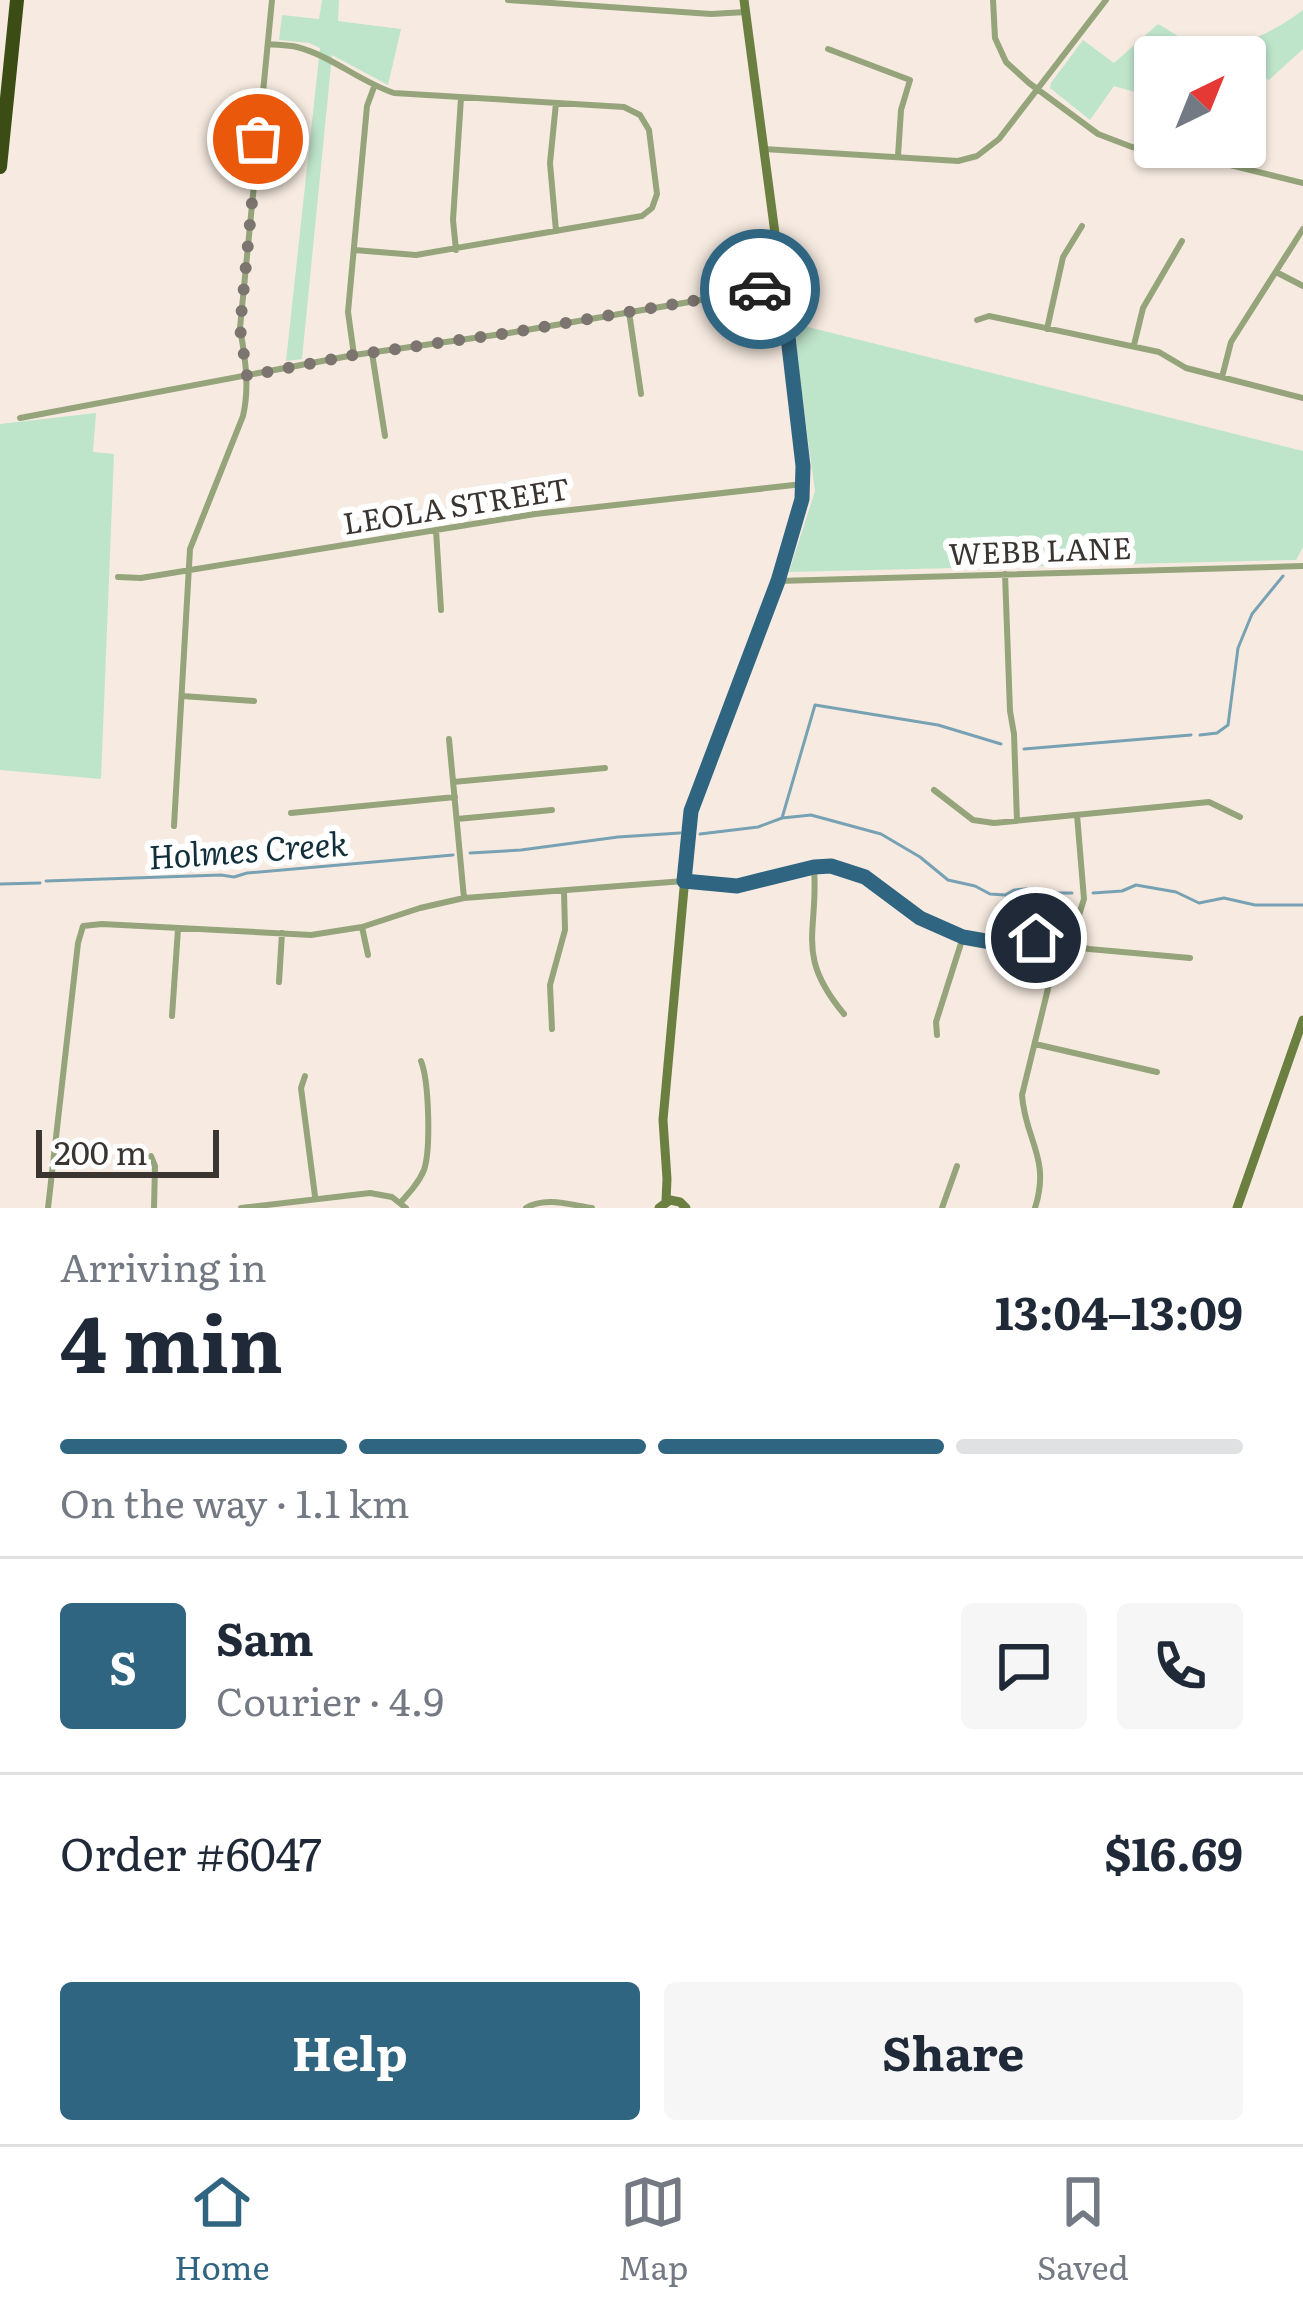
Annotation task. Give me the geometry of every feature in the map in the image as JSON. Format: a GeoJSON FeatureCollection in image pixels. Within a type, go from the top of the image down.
{"type":"FeatureCollection","features":[{"type":"Feature","properties":{"kind":"highway"},"geometry":{"type":"LineString","coordinates":[[0,167],[17,0]]}},
{"type":"Feature","properties":{"kind":"street"},"geometry":{"type":"LineString","coordinates":[[174,826],[190,549],[247,400],[240,328],[272,0]]}},
{"type":"Feature","properties":{"kind":"street"},"geometry":{"type":"LineString","coordinates":[[508,0],[711,14],[745,6],[803,466],[802,499],[778,581],[691,811],[663,1120],[667,1179],[660,1206],[685,1206]]}},
{"type":"Feature","properties":{"kind":"street"},"geometry":{"type":"LineString","coordinates":[[993,0],[995,38],[1012,70],[1098,134],[1134,145]]}},
{"type":"Feature","properties":{"kind":"street"},"geometry":{"type":"LineString","coordinates":[[764,149],[958,161],[977,156],[999,139],[1106,0]]}},
{"type":"Feature","properties":{"kind":"street"},"geometry":{"type":"LineString","coordinates":[[268,44],[296,46],[394,93],[624,107],[640,115],[649,130],[657,194],[652,208],[642,216],[416,255],[354,250]]}},
{"type":"Feature","properties":{"kind":"street"},"geometry":{"type":"LineString","coordinates":[[828,50],[910,80],[901,110],[898,157]]}},
{"type":"Feature","properties":{"kind":"street"},"geometry":{"type":"LineString","coordinates":[[354,355],[348,312],[367,106],[374,87]]}},
{"type":"Feature","properties":{"kind":"street"},"geometry":{"type":"LineString","coordinates":[[456,250],[453,220],[461,98]]}},
{"type":"Feature","properties":{"kind":"street"},"geometry":{"type":"LineString","coordinates":[[556,104],[550,163],[556,232]]}},
{"type":"Feature","properties":{"kind":"street"},"geometry":{"type":"LineString","coordinates":[[1242,168],[1303,183]]}},
{"type":"Feature","properties":{"kind":"street"},"geometry":{"type":"LineString","coordinates":[[1047,329],[1063,257],[1082,226]]}},
{"type":"Feature","properties":{"kind":"street"},"geometry":{"type":"LineString","coordinates":[[1222,377],[1231,342],[1303,230]]}},
{"type":"Feature","properties":{"kind":"street"},"geometry":{"type":"LineString","coordinates":[[1133,346],[1143,308],[1182,241]]}},
{"type":"Feature","properties":{"kind":"street"},"geometry":{"type":"LineString","coordinates":[[1276,272],[1303,286]]}},
{"type":"Feature","properties":{"kind":"street"},"geometry":{"type":"LineString","coordinates":[[20,418],[354,355],[782,286]]}},
{"type":"Feature","properties":{"kind":"street"},"geometry":{"type":"LineString","coordinates":[[629,312],[641,394]]}},
{"type":"Feature","properties":{"kind":"street"},"geometry":{"type":"LineString","coordinates":[[977,320],[988,316],[1159,352],[1186,368],[1303,398]]}},
{"type":"Feature","properties":{"kind":"street"},"geometry":{"type":"LineString","coordinates":[[372,353],[385,436]]}},
{"type":"Feature","properties":{"kind":"street","name":"LEOLA STREET"},"geometry":{"type":"LineString","coordinates":[[118,577],[141,578],[535,514],[802,484]]}},
{"type":"Feature","properties":{"kind":"street"},"geometry":{"type":"LineString","coordinates":[[436,530],[441,610]]}},
{"type":"Feature","properties":{"kind":"street","name":"WEBB LANE"},"geometry":{"type":"LineString","coordinates":[[778,581],[1303,566]]}},
{"type":"Feature","properties":{"kind":"street"},"geometry":{"type":"LineString","coordinates":[[1005,574],[1018,820]]}},
{"type":"Feature","properties":{"kind":"street"},"geometry":{"type":"LineString","coordinates":[[182,696],[254,701]]}},
{"type":"Feature","properties":{"kind":"street"},"geometry":{"type":"LineString","coordinates":[[449,739],[464,898]]}},
{"type":"Feature","properties":{"kind":"street"},"geometry":{"type":"LineString","coordinates":[[453,782],[605,768]]}},
{"type":"Feature","properties":{"kind":"street"},"geometry":{"type":"LineString","coordinates":[[934,790],[973,820],[994,823],[1209,802],[1240,817]]}},
{"type":"Feature","properties":{"kind":"street"},"geometry":{"type":"LineString","coordinates":[[291,813],[455,797]]}},
{"type":"Feature","properties":{"kind":"street"},"geometry":{"type":"LineString","coordinates":[[457,819],[552,810]]}},
{"type":"Feature","properties":{"kind":"street"},"geometry":{"type":"LineString","coordinates":[[1035,1208],[1042,1166],[1023,1117],[1022,1095],[1055,960],[1084,899],[1077,815]]}},
{"type":"Feature","properties":{"kind":"street"},"geometry":{"type":"LineString","coordinates":[[48,1208],[83,926],[311,934],[362,927],[464,898],[684,881],[737,886],[831,866],[865,877],[920,918],[963,937],[991,942],[1036,938],[1089,949],[1190,958]]}},
{"type":"Feature","properties":{"kind":"street"},"geometry":{"type":"LineString","coordinates":[[814,867],[815,969],[844,1014]]}},
{"type":"Feature","properties":{"kind":"street"},"geometry":{"type":"LineString","coordinates":[[551,1029],[550,985],[565,929],[564,891]]}},
{"type":"Feature","properties":{"kind":"street"},"geometry":{"type":"LineString","coordinates":[[362,927],[368,956]]}},
{"type":"Feature","properties":{"kind":"street"},"geometry":{"type":"LineString","coordinates":[[172,1016],[178,928]]}},
{"type":"Feature","properties":{"kind":"street"},"geometry":{"type":"LineString","coordinates":[[278,982],[282,933]]}},
{"type":"Feature","properties":{"kind":"street"},"geometry":{"type":"LineString","coordinates":[[937,1035],[936,1022],[963,937]]}},
{"type":"Feature","properties":{"kind":"street"},"geometry":{"type":"LineString","coordinates":[[1237,1208],[1303,1020]]}},
{"type":"Feature","properties":{"kind":"street"},"geometry":{"type":"LineString","coordinates":[[1035,1044],[1157,1072]]}},
{"type":"Feature","properties":{"kind":"street"},"geometry":{"type":"LineString","coordinates":[[241,1208],[380,1194],[404,1205],[426,1166],[427,1085],[421,1061]]}},
{"type":"Feature","properties":{"kind":"street"},"geometry":{"type":"LineString","coordinates":[[305,1076],[301,1088],[316,1198]]}},
{"type":"Feature","properties":{"kind":"street"},"geometry":{"type":"LineString","coordinates":[[151,1156],[154,1208]]}},
{"type":"Feature","properties":{"kind":"street"},"geometry":{"type":"LineString","coordinates":[[942,1208],[957,1166]]}},
{"type":"Feature","properties":{"kind":"street"},"geometry":{"type":"LineString","coordinates":[[667,1179],[685,1206]]}},
{"type":"Feature","properties":{"kind":"street"},"geometry":{"type":"LineString","coordinates":[[526,1208],[535,1202],[592,1208]]}},
{"type":"Feature","properties":{"kind":"green space"},"geometry":{"type":"Polygon","coordinates":[[[322,0],[339,0],[338,21],[401,29],[388,85],[332,55],[302,359],[286,361],[320,48],[279,40],[282,15],[319,19],[322,0]]]}},
{"type":"Feature","properties":{"kind":"green space"},"geometry":{"type":"Polygon","coordinates":[[[1303,10],[1303,49],[1269,80],[1266,36],[1257,36],[1303,10]]]}},
{"type":"Feature","properties":{"kind":"green space"},"geometry":{"type":"Polygon","coordinates":[[[1158,24],[1178,36],[1144,36],[1158,24]]]}},
{"type":"Feature","properties":{"kind":"green space"},"geometry":{"type":"Polygon","coordinates":[[[1083,40],[1114,63],[1134,45],[1134,92],[1114,86],[1090,120],[1050,88],[1083,40]]]}},
{"type":"Feature","properties":{"kind":"green space"},"geometry":{"type":"Polygon","coordinates":[[[792,323],[1303,451],[1303,547],[1296,560],[789,572],[815,491],[792,323]]]}},
{"type":"Feature","properties":{"kind":"green space"},"geometry":{"type":"Polygon","coordinates":[[[96,413],[93,452],[114,454],[101,779],[0,770],[0,424],[96,413]]]}},
{"type":"Feature","properties":{"kind":"waterway"},"geometry":{"type":"LineString","coordinates":[[1200,735],[1217,733],[1228,725],[1238,648],[1252,614],[1283,576]]}},
{"type":"Feature","properties":{"kind":"waterway"},"geometry":{"type":"LineString","coordinates":[[782,818],[815,705],[938,725],[1001,744]]}},
{"type":"Feature","properties":{"kind":"waterway"},"geometry":{"type":"LineString","coordinates":[[1024,749],[1191,735]]}},
{"type":"Feature","properties":{"kind":"waterway","name":"Holmes Creek"},"geometry":{"type":"LineString","coordinates":[[700,834],[811,815],[881,834],[948,880],[990,894],[1026,889],[1072,893]]}},
{"type":"Feature","properties":{"kind":"waterway","name":"Holmes Creek"},"geometry":{"type":"LineString","coordinates":[[470,853],[680,833]]}},
{"type":"Feature","properties":{"kind":"waterway","name":"Holmes Creek"},"geometry":{"type":"LineString","coordinates":[[46,881],[234,877],[453,855]]}},
{"type":"Feature","properties":{"kind":"waterway","name":"Holmes Creek"},"geometry":{"type":"LineString","coordinates":[[0,884],[40,883]]}},
{"type":"Feature","properties":{"kind":"waterway","name":"Holmes Creek"},"geometry":{"type":"LineString","coordinates":[[1093,893],[1136,885],[1176,892],[1199,903],[1224,898],[1255,905],[1303,905]]}},
{"type":"Feature","properties":{"kind":"way so far"},"geometry":{"type":"LineString","coordinates":[[258,139],[240,328],[247,376],[760,289]]}},
{"type":"Feature","properties":{"kind":"route"},"geometry":{"type":"LineString","coordinates":[[760,289],[782,286],[803,466],[802,499],[778,581],[691,811],[684,881],[737,886],[814,867],[845,868],[865,877],[920,918],[963,937],[991,942],[1036,938]]}}]}
